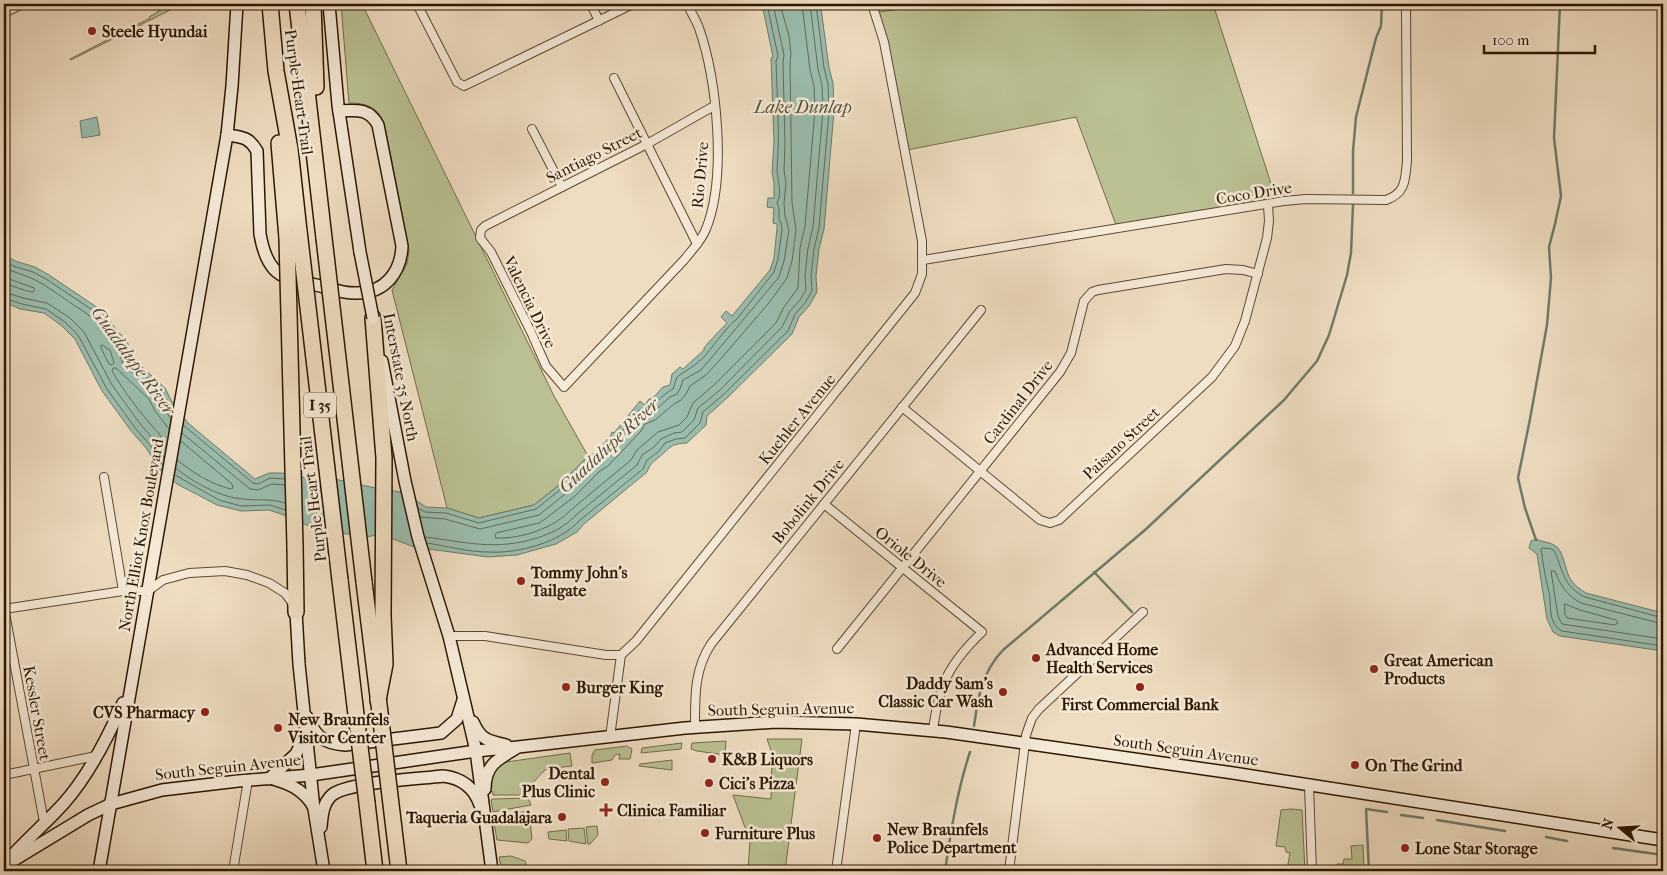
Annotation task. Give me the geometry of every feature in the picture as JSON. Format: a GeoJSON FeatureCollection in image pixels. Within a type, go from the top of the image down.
{"type":"FeatureCollection","features":[{"type":"Feature","properties":{"kind":"highway","name":"Purple Heart Trail"},"geometry":{"type":"LineString","coordinates":[[270,4],[276,71],[290,149],[293,235],[340,580],[375,871]]}},
{"type":"Feature","properties":{"kind":"highway","name":"Purple Heart Trail"},"geometry":{"type":"LineString","coordinates":[[297,4],[399,871]]}},
{"type":"Feature","properties":{"kind":"highway"},"geometry":{"type":"LineString","coordinates":[[313,4],[318,126],[318,189]]}},
{"type":"Feature","properties":{"kind":"highway"},"geometry":{"type":"LineString","coordinates":[[293,235],[296,612]]}},
{"type":"Feature","properties":{"kind":"highway"},"geometry":{"type":"LineString","coordinates":[[372,318],[384,458],[383,585],[385,664],[378,700]]}},
{"type":"Feature","properties":{"kind":"main road","name":"North Elliot Knox Boulevard"},"geometry":{"type":"LineString","coordinates":[[99,871],[226,135],[232,86],[237,4]]}},
{"type":"Feature","properties":{"kind":"main road","name":"Interstate 35 North"},"geometry":{"type":"LineString","coordinates":[[329,4],[339,111],[372,318],[418,537],[449,636],[476,751],[485,816]]}},
{"type":"Feature","properties":{"kind":"main road"},"geometry":{"type":"LineString","coordinates":[[226,135],[243,138],[252,142],[257,151],[260,234],[262,247],[274,270],[292,280],[358,293],[380,288],[395,274],[402,256],[402,246],[375,118],[369,113],[362,111],[339,111]]}},
{"type":"Feature","properties":{"kind":"main road"},"geometry":{"type":"LineString","coordinates":[[296,612],[296,638],[314,809],[324,871]]}},
{"type":"Feature","properties":{"kind":"main road"},"geometry":{"type":"LineString","coordinates":[[4,865],[64,802],[84,776],[116,719],[131,685]]}},
{"type":"Feature","properties":{"kind":"main road"},"geometry":{"type":"LineString","coordinates":[[304,709],[313,730],[318,736],[326,741],[345,745],[440,734],[457,719],[463,697]]}},
{"type":"Feature","properties":{"kind":"main road"},"geometry":{"type":"LineString","coordinates":[[463,697],[474,725],[482,737],[494,743],[518,747]]}},
{"type":"Feature","properties":{"kind":"main road","name":"South Seguin Avenue"},"geometry":{"type":"LineString","coordinates":[[4,865],[66,827],[111,804],[162,790],[311,775],[476,751],[695,727],[776,722],[856,724],[933,730],[1309,784],[1663,840]]}},
{"type":"Feature","properties":{"kind":"main road"},"geometry":{"type":"LineString","coordinates":[[270,779],[296,754],[306,733]]}},
{"type":"Feature","properties":{"kind":"main road"},"geometry":{"type":"LineString","coordinates":[[492,871],[485,816],[486,780],[489,770],[497,759],[518,747]]}},
{"type":"Feature","properties":{"kind":"main road"},"geometry":{"type":"LineString","coordinates":[[319,842],[324,806],[338,791],[356,786],[443,776],[454,777],[466,784],[472,791],[485,816]]}},
{"type":"Feature","properties":{"kind":"main road"},"geometry":{"type":"LineString","coordinates":[[270,779],[286,783],[298,790],[309,799],[314,809]]}},
{"type":"Feature","properties":{"kind":"street"},"geometry":{"type":"LineString","coordinates":[[4,13],[23,4]]}},
{"type":"Feature","properties":{"kind":"street"},"geometry":{"type":"LineString","coordinates":[[417,4],[457,82],[464,86],[634,4]]}},
{"type":"Feature","properties":{"kind":"street"},"geometry":{"type":"LineString","coordinates":[[591,4],[599,21]]}},
{"type":"Feature","properties":{"kind":"street","name":"Rio Drive"},"geometry":{"type":"LineString","coordinates":[[564,387],[678,266],[697,244],[706,230],[709,221],[715,188],[717,139],[714,106],[707,56],[699,27],[688,4]]}},
{"type":"Feature","properties":{"kind":"street","name":"Kuehler Avenue"},"geometry":{"type":"LineString","coordinates":[[621,655],[636,641],[915,292],[922,274],[922,241],[907,155],[884,42],[872,4]]}},
{"type":"Feature","properties":{"kind":"street","name":"Coco Drive"},"geometry":{"type":"LineString","coordinates":[[923,260],[1306,199],[1386,200],[1396,197],[1405,179],[1406,162],[1406,4]]}},
{"type":"Feature","properties":{"kind":"street"},"geometry":{"type":"LineString","coordinates":[[614,78],[697,244]]}},
{"type":"Feature","properties":{"kind":"street","name":"Santiago Street"},"geometry":{"type":"LineString","coordinates":[[485,226],[647,144],[714,106]]}},
{"type":"Feature","properties":{"kind":"street"},"geometry":{"type":"LineString","coordinates":[[532,129],[562,187]]}},
{"type":"Feature","properties":{"kind":"street","name":"Paisano Street"},"geometry":{"type":"LineString","coordinates":[[902,407],[1043,521],[1050,523],[1059,520],[1147,439],[1220,368],[1240,336],[1258,274],[1268,229],[1268,205]]}},
{"type":"Feature","properties":{"kind":"street","name":"Valencia Drive"},"geometry":{"type":"LineString","coordinates":[[485,226],[481,230],[480,238],[490,252],[531,332],[546,366],[564,387]]}},
{"type":"Feature","properties":{"kind":"street","name":"Cardinal Drive"},"geometry":{"type":"LineString","coordinates":[[837,649],[1060,372],[1071,353],[1084,301],[1092,292],[1226,269],[1243,270],[1258,274]]}},
{"type":"Feature","properties":{"kind":"street","name":"Bobolink Drive"},"geometry":{"type":"LineString","coordinates":[[695,727],[696,683],[701,663],[707,650],[981,310]]}},
{"type":"Feature","properties":{"kind":"street"},"geometry":{"type":"LineString","coordinates":[[104,477],[123,591]]}},
{"type":"Feature","properties":{"kind":"street","name":"Oriole Drive"},"geometry":{"type":"LineString","coordinates":[[824,504],[982,632],[962,653],[946,676],[938,699],[933,730]]}},
{"type":"Feature","properties":{"kind":"street"},"geometry":{"type":"LineString","coordinates":[[4,608],[123,591],[148,592],[163,580],[189,573],[225,570],[269,583],[284,592],[291,599],[296,612]]}},
{"type":"Feature","properties":{"kind":"street","name":"Kessler Street"},"geometry":{"type":"LineString","coordinates":[[4,608],[44,822]]}},
{"type":"Feature","properties":{"kind":"street"},"geometry":{"type":"LineString","coordinates":[[1009,871],[1027,729],[1035,713],[1143,612]]}},
{"type":"Feature","properties":{"kind":"street"},"geometry":{"type":"LineString","coordinates":[[449,636],[484,636],[606,655],[621,655],[610,737]]}},
{"type":"Feature","properties":{"kind":"street"},"geometry":{"type":"LineString","coordinates":[[836,871],[856,724]]}},
{"type":"Feature","properties":{"kind":"street"},"geometry":{"type":"LineString","coordinates":[[4,775],[96,756]]}},
{"type":"Feature","properties":{"kind":"street"},"geometry":{"type":"LineString","coordinates":[[233,871],[248,780]]}},
{"type":"Feature","properties":{"kind":"street"},"geometry":{"type":"LineString","coordinates":[[1309,784],[1312,871]]}},
{"type":"Feature","properties":{"kind":"shaded area"},"geometry":{"type":"Polygon","coordinates":[[[172,4],[182,4],[70,59],[150,18],[158,11],[172,4]]]}},
{"type":"Feature","properties":{"kind":"shaded area"},"geometry":{"type":"Polygon","coordinates":[[[341,4],[362,4],[554,396],[588,456],[563,482],[534,505],[479,518],[447,508],[392,290],[407,264],[409,250],[386,132],[382,118],[374,109],[364,104],[349,103],[341,4]]]}},
{"type":"Feature","properties":{"kind":"shaded area"},"geometry":{"type":"Polygon","coordinates":[[[934,4],[1213,4],[1276,199],[1116,225],[1076,117],[907,150],[886,38],[879,12],[934,4]]]}},
{"type":"Feature","properties":{"kind":"shaded area"},"geometry":{"type":"Polygon","coordinates":[[[767,739],[802,739],[785,871],[748,871],[750,841],[733,795],[771,799],[772,753],[767,739]]]}},
{"type":"Feature","properties":{"kind":"shaded area"},"geometry":{"type":"Polygon","coordinates":[[[726,741],[725,755],[691,749],[692,743],[726,741]]]}},
{"type":"Feature","properties":{"kind":"shaded area"},"geometry":{"type":"Polygon","coordinates":[[[682,743],[681,749],[641,753],[642,748],[682,743]]]}},
{"type":"Feature","properties":{"kind":"shaded area"},"geometry":{"type":"Polygon","coordinates":[[[627,746],[632,749],[630,759],[619,759],[620,754],[615,755],[612,760],[592,763],[592,755],[595,750],[627,746]]]}},
{"type":"Feature","properties":{"kind":"shaded area"},"geometry":{"type":"Polygon","coordinates":[[[570,753],[572,766],[546,769],[521,795],[493,795],[492,791],[489,792],[492,774],[506,762],[570,753]]]}},
{"type":"Feature","properties":{"kind":"shaded area"},"geometry":{"type":"Polygon","coordinates":[[[672,760],[672,770],[639,766],[640,764],[672,760]]]}},
{"type":"Feature","properties":{"kind":"shaded area"},"geometry":{"type":"Polygon","coordinates":[[[528,798],[531,805],[493,812],[491,800],[493,799],[528,798]]]}},
{"type":"Feature","properties":{"kind":"shaded area"},"geometry":{"type":"Polygon","coordinates":[[[1281,810],[1302,810],[1305,871],[1293,871],[1288,864],[1290,853],[1286,852],[1285,847],[1276,846],[1281,810]]]}},
{"type":"Feature","properties":{"kind":"shaded area"},"geometry":{"type":"Polygon","coordinates":[[[529,811],[532,839],[528,843],[497,840],[493,817],[529,811]]]}},
{"type":"Feature","properties":{"kind":"shaded area"},"geometry":{"type":"Polygon","coordinates":[[[597,826],[598,835],[588,844],[586,827],[597,826]]]}},
{"type":"Feature","properties":{"kind":"shaded area"},"geometry":{"type":"Polygon","coordinates":[[[584,828],[586,844],[569,841],[568,829],[584,828]]]}},
{"type":"Feature","properties":{"kind":"shaded area"},"geometry":{"type":"Polygon","coordinates":[[[566,830],[567,841],[549,839],[548,832],[566,830]]]}},
{"type":"Feature","properties":{"kind":"shaded area"},"geometry":{"type":"Polygon","coordinates":[[[1363,845],[1364,871],[1338,871],[1337,864],[1343,864],[1344,859],[1352,859],[1351,846],[1363,845]]]}},
{"type":"Feature","properties":{"kind":"shaded area"},"geometry":{"type":"Polygon","coordinates":[[[511,856],[525,861],[528,871],[502,871],[499,857],[511,856]]]}},
{"type":"Feature","properties":{"kind":"water","name":"Lake Dunlap"},"geometry":{"type":"Polygon","coordinates":[[[762,4],[820,4],[821,8],[829,68],[833,83],[834,111],[824,229],[819,249],[816,276],[817,292],[809,306],[799,317],[792,334],[707,416],[706,425],[687,443],[677,444],[669,448],[652,463],[647,472],[584,524],[577,532],[556,544],[517,555],[488,557],[414,547],[380,534],[367,537],[315,529],[269,510],[241,511],[217,505],[177,484],[157,467],[147,449],[102,391],[75,339],[62,326],[44,313],[20,309],[4,302],[4,255],[15,261],[35,267],[101,310],[127,340],[131,357],[165,388],[171,400],[188,423],[255,479],[269,473],[281,473],[320,480],[330,478],[404,493],[426,507],[447,508],[479,518],[534,505],[563,482],[588,456],[595,453],[640,401],[645,405],[663,387],[670,385],[672,374],[680,367],[683,369],[704,350],[727,323],[721,317],[726,311],[732,316],[770,270],[774,258],[777,228],[777,224],[773,223],[774,208],[767,207],[768,198],[774,198],[771,58],[773,57],[762,4]]]}},
{"type":"Feature","properties":{"kind":"water"},"geometry":{"type":"Polygon","coordinates":[[[97,117],[100,135],[82,138],[80,121],[97,117]]]}},
{"type":"Feature","properties":{"kind":"water"},"geometry":{"type":"Polygon","coordinates":[[[1536,539],[1557,547],[1571,580],[1586,593],[1663,613],[1663,651],[1560,636],[1553,632],[1547,619],[1537,554],[1529,548],[1531,541],[1536,539]]]}},
{"type":"Feature","properties":{"kind":"waterway"},"geometry":{"type":"LineString","coordinates":[[1353,193],[1353,151],[1356,117],[1376,38],[1381,26],[1382,4]]}},
{"type":"Feature","properties":{"kind":"waterway"},"geometry":{"type":"LineString","coordinates":[[1536,540],[1525,508],[1518,478],[1547,325],[1551,278],[1549,247],[1561,196],[1554,138],[1560,4]]}},
{"type":"Feature","properties":{"kind":"waterway"},"geometry":{"type":"LineString","coordinates":[[974,726],[982,685],[990,667],[1003,650],[1145,530],[1284,400],[1317,361],[1329,335],[1347,275],[1351,253],[1353,205]]}},
{"type":"Feature","properties":{"kind":"waterway"},"geometry":{"type":"LineString","coordinates":[[1094,572],[1132,612]]}},
{"type":"Feature","properties":{"kind":"waterway"},"geometry":{"type":"LineString","coordinates":[[945,871],[958,796],[970,752]]}},
{"type":"Feature","properties":{"kind":"waterway"},"geometry":{"type":"LineString","coordinates":[[1369,871],[1366,809],[1387,812]]}},
{"type":"Feature","properties":{"kind":"waterway"},"geometry":{"type":"LineString","coordinates":[[1401,815],[1423,818]]}},
{"type":"Feature","properties":{"kind":"waterway"},"geometry":{"type":"LineString","coordinates":[[1437,820],[1505,831]]}},
{"type":"Feature","properties":{"kind":"waterway"},"geometry":{"type":"LineString","coordinates":[[1546,837],[1567,841]]}},
{"type":"Feature","properties":{"kind":"waterway"},"geometry":{"type":"LineString","coordinates":[[1613,848],[1663,855]]}},
{"type":"Feature","properties":{"kind":"place","name":"Steele Hyundai"},"geometry":{"type":"Point","coordinates":[92,31]}},
{"type":"Feature","properties":{"kind":"place","name":"Tommy John's Tailgate"},"geometry":{"type":"Point","coordinates":[521,581]}},
{"type":"Feature","properties":{"kind":"place","name":"Advanced Home Health Services"},"geometry":{"type":"Point","coordinates":[1036,658]}},
{"type":"Feature","properties":{"kind":"place","name":"Great American Products"},"geometry":{"type":"Point","coordinates":[1374,669]}},
{"type":"Feature","properties":{"kind":"place","name":"Burger King"},"geometry":{"type":"Point","coordinates":[566,687]}},
{"type":"Feature","properties":{"kind":"place","name":"First Commercial Bank"},"geometry":{"type":"Point","coordinates":[1140,687]}},
{"type":"Feature","properties":{"kind":"place","name":"Daddy Sam's Classic Car Wash"},"geometry":{"type":"Point","coordinates":[1003,692]}},
{"type":"Feature","properties":{"kind":"place","name":"CVS Pharmacy"},"geometry":{"type":"Point","coordinates":[205,712]}},
{"type":"Feature","properties":{"kind":"place","name":"New Braunfels Visitor Center"},"geometry":{"type":"Point","coordinates":[278,728]}},
{"type":"Feature","properties":{"kind":"place","name":"K&B Liquors"},"geometry":{"type":"Point","coordinates":[712,759]}},
{"type":"Feature","properties":{"kind":"place","name":"On The Grind"},"geometry":{"type":"Point","coordinates":[1355,765]}},
{"type":"Feature","properties":{"kind":"place","name":"Dental Plus Clinic"},"geometry":{"type":"Point","coordinates":[605,782]}},
{"type":"Feature","properties":{"kind":"place","name":"Cici's Pizza"},"geometry":{"type":"Point","coordinates":[709,783]}},
{"type":"Feature","properties":{"kind":"place","name":"Clinica Familiar"},"geometry":{"type":"Point","coordinates":[606,810]}},
{"type":"Feature","properties":{"kind":"place","name":"Taqueria Guadalajara"},"geometry":{"type":"Point","coordinates":[562,817]}},
{"type":"Feature","properties":{"kind":"place","name":"Furniture Plus"},"geometry":{"type":"Point","coordinates":[705,833]}},
{"type":"Feature","properties":{"kind":"place","name":"New Braunfels Police Department"},"geometry":{"type":"Point","coordinates":[877,838]}},
{"type":"Feature","properties":{"kind":"place","name":"Lone Star Storage"},"geometry":{"type":"Point","coordinates":[1405,848]}},
{"type":"Feature","properties":{"kind":"water label","name":"Guadalupe River"},"geometry":{"type":"Point","coordinates":[133,361]}},
{"type":"Feature","properties":{"kind":"water label","name":"Guadalupe River"},"geometry":{"type":"Point","coordinates":[609,446]}}]}
